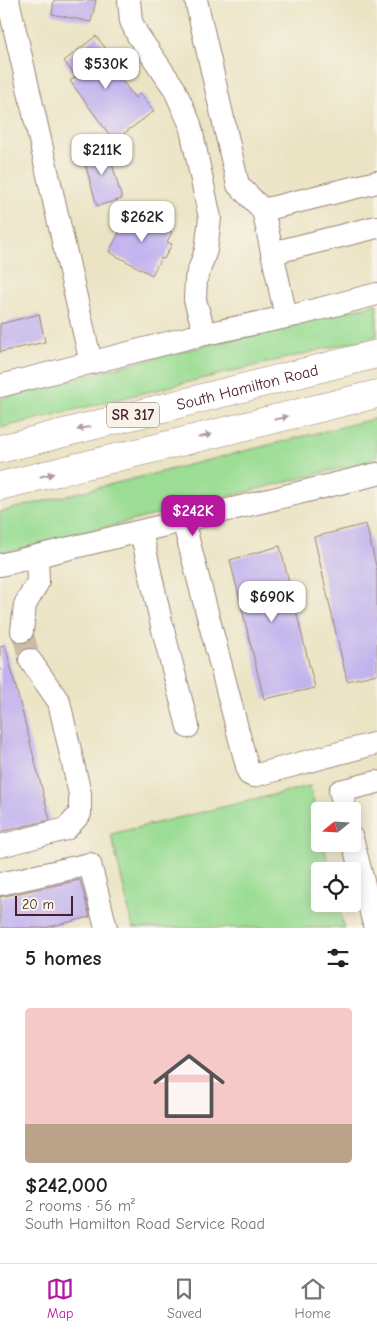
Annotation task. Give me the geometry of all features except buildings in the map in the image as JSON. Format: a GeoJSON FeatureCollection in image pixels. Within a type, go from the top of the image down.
{"type":"FeatureCollection","features":[{"type":"Feature","properties":{"kind":"main road","name":"South Hamilton Road"},"geometry":{"type":"LineString","coordinates":[[0,449],[377,354]]}},
{"type":"Feature","properties":{"kind":"main road","name":"SR 317"},"geometry":{"type":"LineString","coordinates":[[0,486],[377,394]]}},
{"type":"Feature","properties":{"kind":"street"},"geometry":{"type":"LineString","coordinates":[[8,0],[91,363]]}},
{"type":"Feature","properties":{"kind":"street"},"geometry":{"type":"LineString","coordinates":[[129,0],[132,21],[137,34],[174,88],[192,132],[210,218],[206,250],[196,278],[195,300],[205,334]]}},
{"type":"Feature","properties":{"kind":"street"},"geometry":{"type":"LineString","coordinates":[[196,0],[238,184],[263,210],[286,317]]}},
{"type":"Feature","properties":{"kind":"street"},"geometry":{"type":"LineString","coordinates":[[263,210],[377,182]]}},
{"type":"Feature","properties":{"kind":"street"},"geometry":{"type":"LineString","coordinates":[[272,253],[377,227]]}},
{"type":"Feature","properties":{"kind":"street"},"geometry":{"type":"LineString","coordinates":[[0,386],[205,334],[286,317],[377,294]]}},
{"type":"Feature","properties":{"kind":"street"},"geometry":{"type":"LineString","coordinates":[[0,565],[377,474]]}},
{"type":"Feature","properties":{"kind":"street"},"geometry":{"type":"LineString","coordinates":[[183,520],[249,774],[253,776],[377,743]]}},
{"type":"Feature","properties":{"kind":"street"},"geometry":{"type":"LineString","coordinates":[[141,531],[162,626],[188,726]]}},
{"type":"Feature","properties":{"kind":"street"},"geometry":{"type":"LineString","coordinates":[[22,631],[25,606],[38,582],[37,556]]}},
{"type":"Feature","properties":{"kind":"street"},"geometry":{"type":"LineString","coordinates":[[0,846],[66,829],[80,814],[80,794],[59,702],[30,660]]}},
{"type":"Feature","properties":{"kind":"street"},"geometry":{"type":"LineString","coordinates":[[343,802],[340,791],[377,782]]}},
{"type":"Feature","properties":{"kind":"street"},"geometry":{"type":"LineString","coordinates":[[356,852],[376,928]]}},
{"type":"Feature","properties":{"kind":"street"},"geometry":{"type":"LineString","coordinates":[[0,884],[90,864],[106,928]]}},
{"type":"Feature","properties":{"kind":"green space"},"geometry":{"type":"Polygon","coordinates":[[[377,304],[377,336],[0,428],[0,399],[126,365],[377,304]]]}},
{"type":"Feature","properties":{"kind":"green space"},"geometry":{"type":"Polygon","coordinates":[[[377,418],[377,459],[0,554],[0,512],[377,418]]]}},
{"type":"Feature","properties":{"kind":"green space"},"geometry":{"type":"Polygon","coordinates":[[[310,786],[314,802],[311,802],[311,852],[326,852],[328,862],[311,862],[311,912],[340,912],[344,928],[133,928],[111,834],[310,786]]]}},
{"type":"Feature","properties":{"kind":"tunnel"},"geometry":{"type":"LineString","coordinates":[[22,631],[30,660]]}}]}
